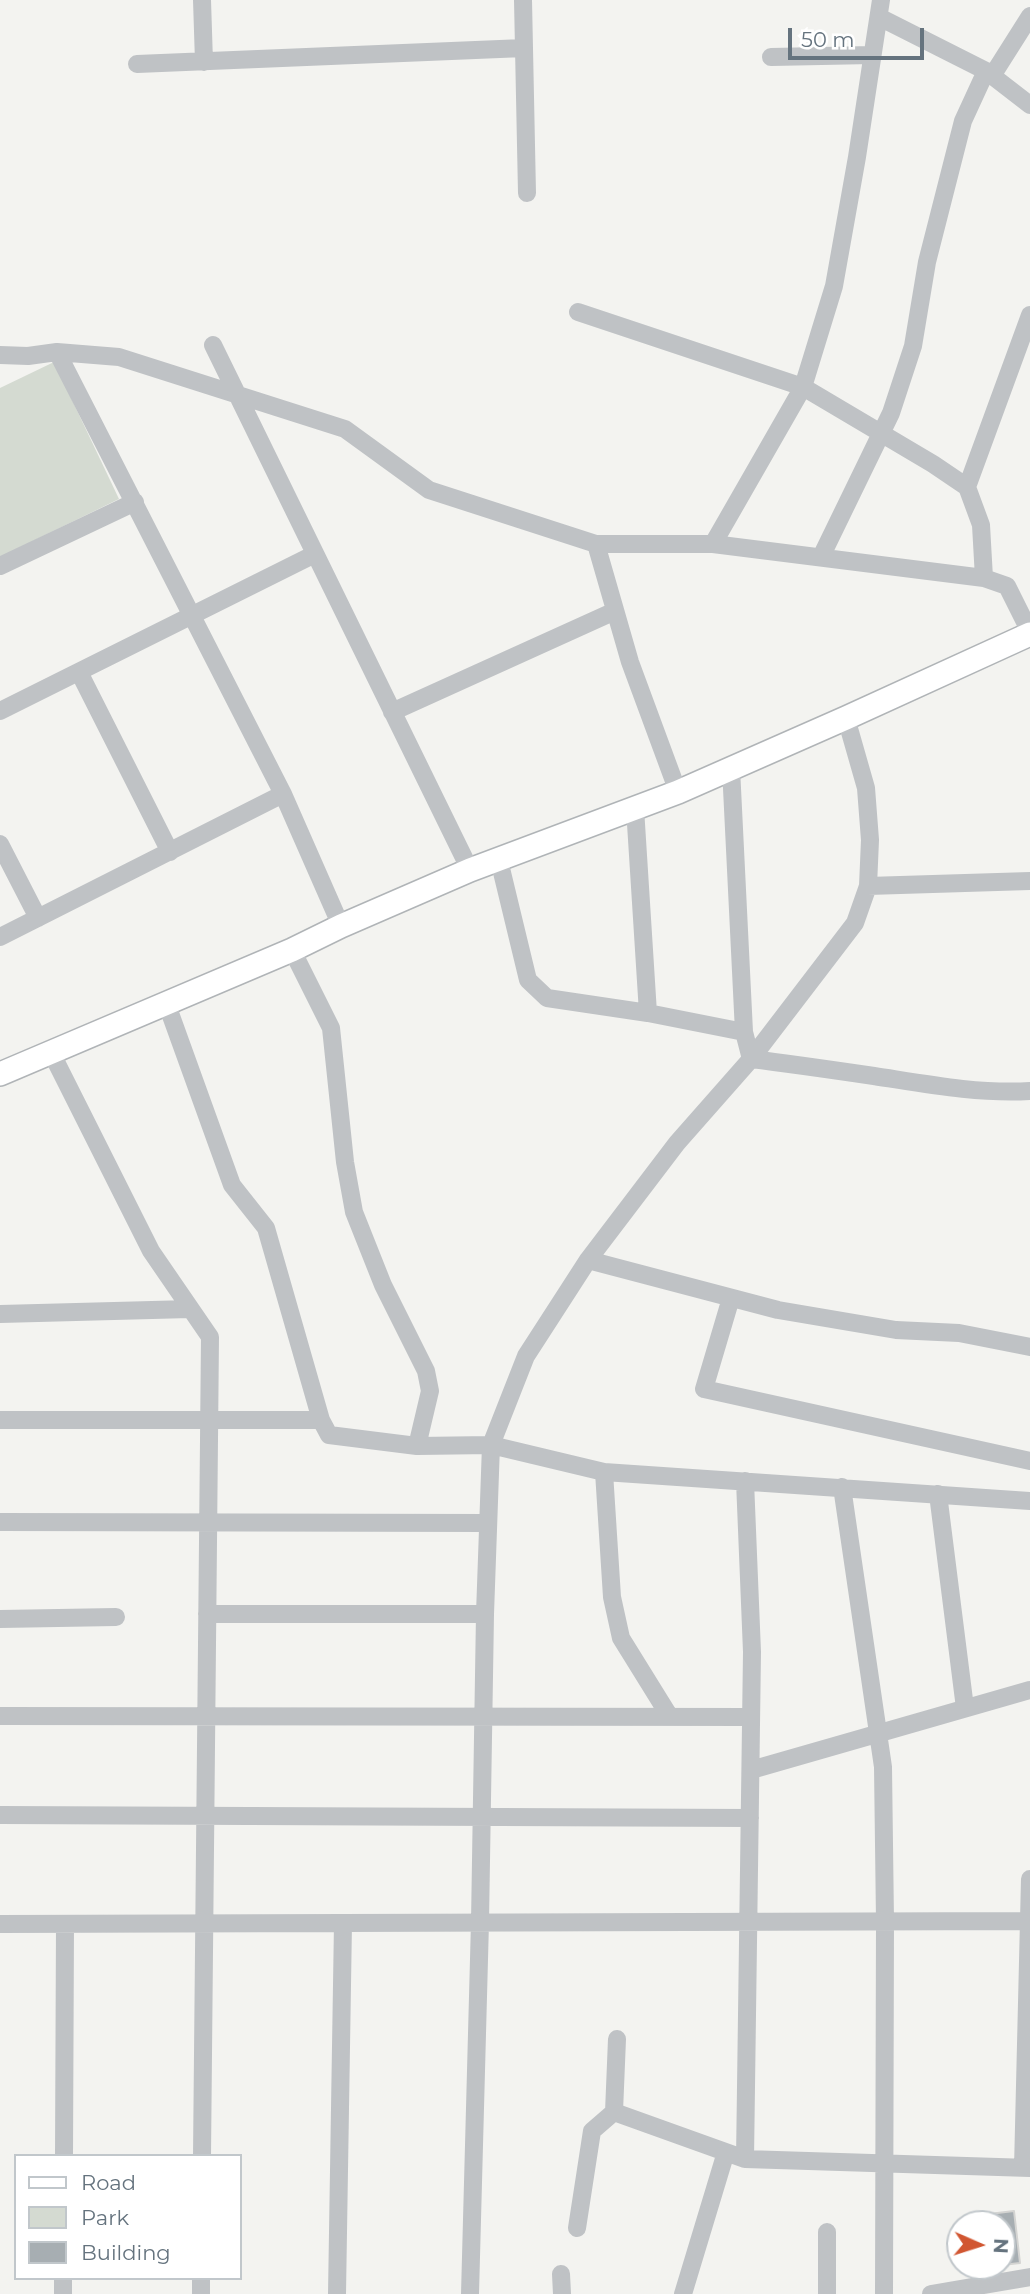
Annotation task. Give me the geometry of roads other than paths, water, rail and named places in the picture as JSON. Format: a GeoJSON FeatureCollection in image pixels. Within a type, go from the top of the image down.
{"type":"FeatureCollection","features":[{"type":"Feature","properties":{"kind":"main road"},"geometry":{"type":"LineString","coordinates":[[0,1074],[292,950],[470,870],[678,792],[1030,633]]}},
{"type":"Feature","properties":{"kind":"street"},"geometry":{"type":"LineString","coordinates":[[202,0],[204,62]]}},
{"type":"Feature","properties":{"kind":"street"},"geometry":{"type":"LineString","coordinates":[[523,0],[527,193]]}},
{"type":"Feature","properties":{"kind":"street"},"geometry":{"type":"LineString","coordinates":[[1020,0],[1030,9]]}},
{"type":"Feature","properties":{"kind":"street"},"geometry":{"type":"LineString","coordinates":[[713,544],[803,387],[834,286],[858,157],[880,9],[989,73],[1030,105]]}},
{"type":"Feature","properties":{"kind":"street"},"geometry":{"type":"LineString","coordinates":[[821,557],[883,434],[913,346],[927,262],[963,121],[989,73],[1030,16]]}},
{"type":"Feature","properties":{"kind":"street"},"geometry":{"type":"LineString","coordinates":[[137,64],[524,48]]}},
{"type":"Feature","properties":{"kind":"street"},"geometry":{"type":"LineString","coordinates":[[771,57],[872,55]]}},
{"type":"Feature","properties":{"kind":"street"},"geometry":{"type":"LineString","coordinates":[[578,312],[803,387],[967,487],[981,525],[984,578]]}},
{"type":"Feature","properties":{"kind":"street"},"geometry":{"type":"LineString","coordinates":[[967,487],[1030,315]]}},
{"type":"Feature","properties":{"kind":"street"},"geometry":{"type":"LineString","coordinates":[[213,345],[470,870]]}},
{"type":"Feature","properties":{"kind":"street"},"geometry":{"type":"LineString","coordinates":[[57,352],[283,794],[341,926]]}},
{"type":"Feature","properties":{"kind":"street"},"geometry":{"type":"LineString","coordinates":[[0,355],[28,356],[57,352],[119,357],[237,394],[345,429],[429,489],[596,544],[713,544],[984,578],[1007,586],[1030,633]]}},
{"type":"Feature","properties":{"kind":"street"},"geometry":{"type":"LineString","coordinates":[[0,370],[28,356]]}},
{"type":"Feature","properties":{"kind":"street"},"geometry":{"type":"LineString","coordinates":[[0,566],[135,502]]}},
{"type":"Feature","properties":{"kind":"street"},"geometry":{"type":"LineString","coordinates":[[596,544],[630,662],[678,792]]}},
{"type":"Feature","properties":{"kind":"street"},"geometry":{"type":"LineString","coordinates":[[0,711],[315,554]]}},
{"type":"Feature","properties":{"kind":"street"},"geometry":{"type":"LineString","coordinates":[[392,712],[615,611]]}},
{"type":"Feature","properties":{"kind":"street"},"geometry":{"type":"LineString","coordinates":[[79,672],[170,852]]}},
{"type":"Feature","properties":{"kind":"street"},"geometry":{"type":"LineString","coordinates":[[470,2294],[491,1445],[526,1356],[588,1260],[677,1143],[751,1059],[855,923],[869,886],[870,840],[866,788],[846,718]]}},
{"type":"Feature","properties":{"kind":"street"},"geometry":{"type":"LineString","coordinates":[[730,768],[744,1032],[751,1059]]}},
{"type":"Feature","properties":{"kind":"street"},"geometry":{"type":"LineString","coordinates":[[0,937],[283,794]]}},
{"type":"Feature","properties":{"kind":"street"},"geometry":{"type":"LineString","coordinates":[[635,808],[648,1013]]}},
{"type":"Feature","properties":{"kind":"street"},"geometry":{"type":"LineString","coordinates":[[0,844],[38,918]]}},
{"type":"Feature","properties":{"kind":"street"},"geometry":{"type":"LineString","coordinates":[[499,860],[528,980],[547,998],[648,1013],[744,1032]]}},
{"type":"Feature","properties":{"kind":"street"},"geometry":{"type":"LineString","coordinates":[[869,886],[1030,881]]}},
{"type":"Feature","properties":{"kind":"street"},"geometry":{"type":"LineString","coordinates":[[292,950],[331,1028],[345,1162],[354,1212],[383,1285],[426,1371],[430,1391],[417,1446]]}},
{"type":"Feature","properties":{"kind":"street"},"geometry":{"type":"LineString","coordinates":[[166,1002],[232,1185],[266,1228],[321,1420],[329,1435],[417,1446],[491,1445],[604,1472],[1030,1501]]}},
{"type":"Feature","properties":{"kind":"street"},"geometry":{"type":"LineString","coordinates":[[51,1052],[150,1251],[210,1337],[202,2154]]}},
{"type":"Feature","properties":{"kind":"street"},"geometry":{"type":"LineString","coordinates":[[751,1059],[928,1086],[1030,1091]]}},
{"type":"Feature","properties":{"kind":"street"},"geometry":{"type":"LineString","coordinates":[[588,1260],[778,1310],[896,1330],[959,1333],[1030,1347]]}},
{"type":"Feature","properties":{"kind":"street"},"geometry":{"type":"LineString","coordinates":[[731,1298],[704,1389],[1030,1461]]}},
{"type":"Feature","properties":{"kind":"street"},"geometry":{"type":"LineString","coordinates":[[0,1314],[190,1309]]}},
{"type":"Feature","properties":{"kind":"street"},"geometry":{"type":"LineString","coordinates":[[0,1420],[321,1420]]}},
{"type":"Feature","properties":{"kind":"street"},"geometry":{"type":"LineString","coordinates":[[604,1472],[612,1597],[621,1638],[670,1717]]}},
{"type":"Feature","properties":{"kind":"street"},"geometry":{"type":"LineString","coordinates":[[745,1481],[752,1652],[745,2159]]}},
{"type":"Feature","properties":{"kind":"street"},"geometry":{"type":"LineString","coordinates":[[842,1487],[883,1767],[884,2294]]}},
{"type":"Feature","properties":{"kind":"street"},"geometry":{"type":"LineString","coordinates":[[937,1494],[965,1709]]}},
{"type":"Feature","properties":{"kind":"street"},"geometry":{"type":"LineString","coordinates":[[0,1522],[488,1523]]}},
{"type":"Feature","properties":{"kind":"street"},"geometry":{"type":"LineString","coordinates":[[207,1614],[485,1614]]}},
{"type":"Feature","properties":{"kind":"street"},"geometry":{"type":"LineString","coordinates":[[0,1619],[116,1617]]}},
{"type":"Feature","properties":{"kind":"street"},"geometry":{"type":"LineString","coordinates":[[751,1770],[1030,1690]]}},
{"type":"Feature","properties":{"kind":"street"},"geometry":{"type":"LineString","coordinates":[[0,1716],[751,1717]]}},
{"type":"Feature","properties":{"kind":"street"},"geometry":{"type":"LineString","coordinates":[[0,1815],[750,1818]]}},
{"type":"Feature","properties":{"kind":"street"},"geometry":{"type":"LineString","coordinates":[[614,2112],[745,2159],[1027,2168],[1030,1879]]}},
{"type":"Feature","properties":{"kind":"street"},"geometry":{"type":"LineString","coordinates":[[0,1924],[1029,1921]]}},
{"type":"Feature","properties":{"kind":"street"},"geometry":{"type":"LineString","coordinates":[[337,2294],[343,1923]]}},
{"type":"Feature","properties":{"kind":"street"},"geometry":{"type":"LineString","coordinates":[[64,2154],[65,1924]]}},
{"type":"Feature","properties":{"kind":"street"},"geometry":{"type":"LineString","coordinates":[[577,2228],[592,2131],[614,2112],[617,2039]]}},
{"type":"Feature","properties":{"kind":"street"},"geometry":{"type":"LineString","coordinates":[[683,2294],[726,2152]]}},
{"type":"Feature","properties":{"kind":"street"},"geometry":{"type":"LineString","coordinates":[[827,2232],[827,2294]]}},
{"type":"Feature","properties":{"kind":"street"},"geometry":{"type":"LineString","coordinates":[[561,2274],[562,2294]]}},
{"type":"Feature","properties":{"kind":"street"},"geometry":{"type":"LineString","coordinates":[[931,2294],[988,2289],[1030,2277]]}}]}
